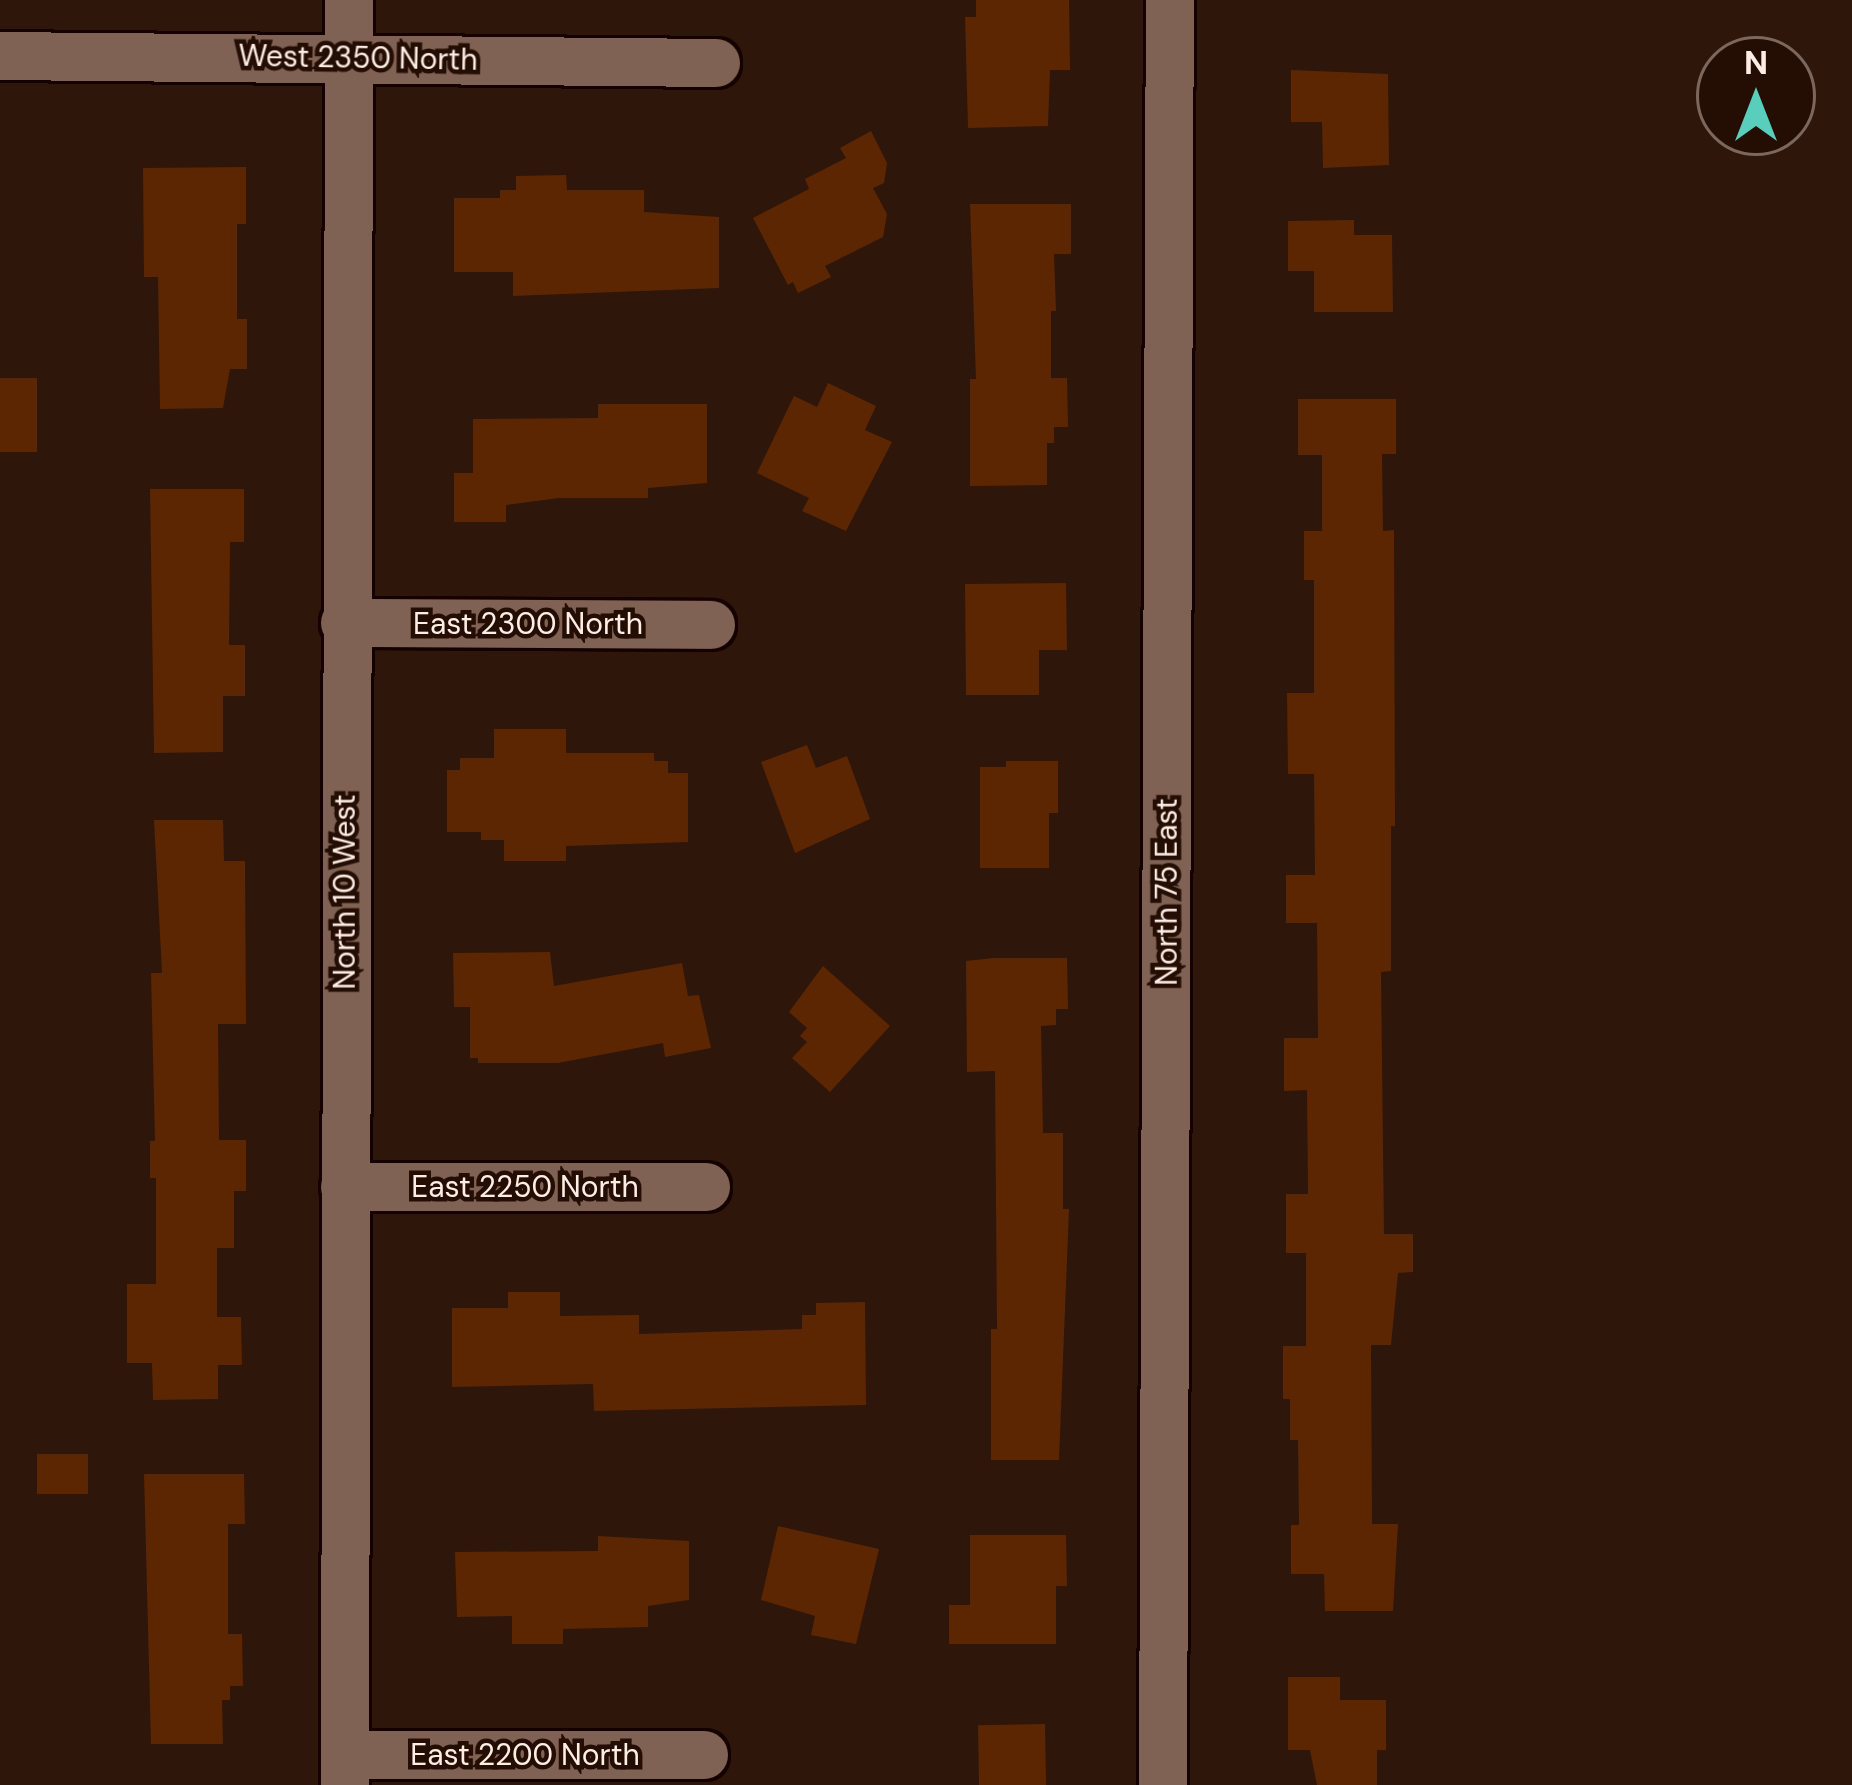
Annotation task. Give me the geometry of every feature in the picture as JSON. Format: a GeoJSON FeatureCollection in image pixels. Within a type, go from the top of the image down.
{"type":"FeatureCollection","features":[{"type":"Feature","properties":{"kind":"street","name":"North 10 West"},"geometry":{"type":"LineString","coordinates":[[345,1770],[349,0]]}},
{"type":"Feature","properties":{"kind":"street","name":"North 75 East"},"geometry":{"type":"LineString","coordinates":[[1163,1785],[1170,0]]}},
{"type":"Feature","properties":{"kind":"street","name":"West 2350 North"},"geometry":{"type":"LineString","coordinates":[[0,56],[716,63]]}},
{"type":"Feature","properties":{"kind":"street","name":"East 2300 North"},"geometry":{"type":"LineString","coordinates":[[345,622],[711,626]]}},
{"type":"Feature","properties":{"kind":"street","name":"East 2250 North"},"geometry":{"type":"LineString","coordinates":[[345,1187],[706,1187]]}},
{"type":"Feature","properties":{"kind":"street","name":"East 2200 North"},"geometry":{"type":"LineString","coordinates":[[345,1770],[704,1756]]}},
{"type":"Feature","properties":{"kind":"building"},"geometry":{"type":"Polygon","coordinates":[[[976,0],[1069,0],[1070,70],[1050,70],[1048,126],[968,128],[965,17],[976,17],[976,0]]]}},
{"type":"Feature","properties":{"kind":"building"},"geometry":{"type":"Polygon","coordinates":[[[1291,70],[1388,74],[1389,165],[1323,168],[1322,122],[1291,122],[1291,70]]]}},
{"type":"Feature","properties":{"kind":"building"},"geometry":{"type":"Polygon","coordinates":[[[871,131],[887,163],[884,183],[873,188],[887,214],[883,237],[825,266],[831,277],[798,293],[793,282],[788,285],[753,218],[809,189],[805,179],[846,158],[840,148],[871,131]]]}},
{"type":"Feature","properties":{"kind":"building"},"geometry":{"type":"Polygon","coordinates":[[[246,167],[246,224],[237,224],[237,319],[247,319],[247,369],[230,369],[223,408],[160,409],[158,277],[144,277],[143,168],[246,167]]]}},
{"type":"Feature","properties":{"kind":"building"},"geometry":{"type":"Polygon","coordinates":[[[566,175],[567,190],[644,190],[644,212],[719,217],[719,288],[513,296],[513,272],[454,272],[454,198],[500,198],[500,190],[516,190],[516,176],[566,175]]]}},
{"type":"Feature","properties":{"kind":"building"},"geometry":{"type":"Polygon","coordinates":[[[970,204],[1071,204],[1071,254],[1054,254],[1056,311],[1051,311],[1051,378],[1067,378],[1068,427],[1054,427],[1054,443],[1047,443],[1047,485],[970,486],[970,379],[976,379],[970,204]]]}},
{"type":"Feature","properties":{"kind":"building"},"geometry":{"type":"Polygon","coordinates":[[[1354,220],[1354,235],[1392,235],[1393,312],[1314,312],[1314,271],[1288,271],[1288,221],[1354,220]]]}},
{"type":"Feature","properties":{"kind":"building"},"geometry":{"type":"Polygon","coordinates":[[[0,378],[37,378],[37,452],[0,452],[0,378]]]}},
{"type":"Feature","properties":{"kind":"building"},"geometry":{"type":"Polygon","coordinates":[[[828,383],[876,406],[865,430],[892,442],[846,531],[802,511],[809,498],[757,473],[794,396],[817,407],[828,383]]]}},
{"type":"Feature","properties":{"kind":"building"},"geometry":{"type":"Polygon","coordinates":[[[1298,399],[1396,399],[1396,454],[1382,454],[1383,531],[1394,530],[1395,826],[1391,826],[1391,971],[1381,972],[1384,1234],[1413,1234],[1413,1272],[1398,1273],[1391,1345],[1371,1345],[1372,1524],[1398,1524],[1393,1611],[1325,1611],[1324,1574],[1291,1574],[1291,1525],[1299,1525],[1298,1440],[1290,1440],[1290,1399],[1283,1399],[1283,1346],[1306,1346],[1306,1253],[1286,1253],[1286,1194],[1308,1194],[1307,1090],[1284,1091],[1284,1038],[1318,1038],[1317,923],[1286,923],[1286,875],[1315,875],[1314,774],[1288,774],[1287,693],[1314,693],[1314,580],[1304,580],[1304,531],[1322,531],[1322,455],[1298,455],[1298,399]]]}},
{"type":"Feature","properties":{"kind":"building"},"geometry":{"type":"Polygon","coordinates":[[[598,404],[707,404],[707,483],[648,488],[648,498],[559,498],[506,505],[506,522],[454,522],[454,473],[473,473],[473,419],[598,418],[598,404]]]}},
{"type":"Feature","properties":{"kind":"building"},"geometry":{"type":"Polygon","coordinates":[[[150,489],[244,489],[244,542],[230,542],[229,645],[245,645],[245,696],[223,696],[223,752],[154,753],[150,489]]]}},
{"type":"Feature","properties":{"kind":"building"},"geometry":{"type":"Polygon","coordinates":[[[1066,583],[1067,650],[1039,650],[1039,695],[966,695],[965,584],[1066,583]]]}},
{"type":"Feature","properties":{"kind":"building"},"geometry":{"type":"Polygon","coordinates":[[[494,729],[566,729],[566,753],[654,753],[654,761],[668,761],[668,773],[688,773],[688,842],[566,846],[566,861],[504,861],[504,840],[481,840],[481,832],[447,832],[447,770],[460,770],[460,758],[494,758],[494,729]]]}},
{"type":"Feature","properties":{"kind":"building"},"geometry":{"type":"Polygon","coordinates":[[[807,745],[816,768],[847,756],[870,819],[795,853],[761,762],[807,745]]]}},
{"type":"Feature","properties":{"kind":"building"},"geometry":{"type":"Polygon","coordinates":[[[1006,761],[1058,761],[1058,813],[1049,813],[1049,868],[980,868],[980,767],[1006,767],[1006,761]]]}},
{"type":"Feature","properties":{"kind":"building"},"geometry":{"type":"Polygon","coordinates":[[[154,820],[223,820],[224,861],[245,861],[246,1024],[218,1024],[219,1140],[246,1140],[246,1191],[234,1191],[234,1248],[217,1248],[217,1317],[241,1317],[242,1365],[218,1365],[218,1399],[153,1400],[152,1363],[127,1363],[127,1284],[156,1284],[156,1178],[150,1178],[150,1141],[155,1141],[151,973],[162,973],[154,820]]]}},
{"type":"Feature","properties":{"kind":"building"},"geometry":{"type":"Polygon","coordinates":[[[550,952],[554,986],[682,963],[688,996],[699,995],[711,1048],[665,1057],[663,1043],[558,1063],[478,1063],[478,1058],[470,1058],[470,1007],[454,1007],[453,953],[550,952]]]}},
{"type":"Feature","properties":{"kind":"building"},"geometry":{"type":"Polygon","coordinates":[[[1067,958],[1068,1009],[1056,1009],[1056,1025],[1041,1026],[1043,1133],[1063,1133],[1063,1209],[1069,1209],[1059,1460],[991,1460],[991,1329],[997,1329],[995,1071],[967,1072],[966,961],[1067,958]]]}},
{"type":"Feature","properties":{"kind":"building"},"geometry":{"type":"Polygon","coordinates":[[[823,966],[890,1026],[830,1092],[792,1058],[807,1042],[800,1036],[807,1028],[789,1012],[823,966]]]}},
{"type":"Feature","properties":{"kind":"building"},"geometry":{"type":"Polygon","coordinates":[[[508,1292],[560,1292],[560,1316],[639,1315],[639,1334],[802,1329],[802,1315],[816,1315],[816,1303],[865,1302],[866,1405],[594,1411],[593,1384],[452,1387],[452,1308],[508,1308],[508,1292]]]}},
{"type":"Feature","properties":{"kind":"building"},"geometry":{"type":"Polygon","coordinates":[[[37,1454],[88,1454],[88,1494],[37,1494],[37,1454]]]}},
{"type":"Feature","properties":{"kind":"building"},"geometry":{"type":"Polygon","coordinates":[[[144,1474],[244,1474],[245,1524],[228,1524],[228,1634],[242,1634],[243,1686],[230,1686],[230,1700],[222,1700],[223,1744],[151,1744],[144,1474]]]}},
{"type":"Feature","properties":{"kind":"building"},"geometry":{"type":"Polygon","coordinates":[[[778,1526],[879,1549],[856,1644],[811,1635],[815,1616],[761,1600],[778,1526]]]}},
{"type":"Feature","properties":{"kind":"building"},"geometry":{"type":"Polygon","coordinates":[[[970,1535],[1066,1535],[1067,1586],[1056,1586],[1056,1644],[949,1644],[949,1605],[970,1605],[970,1535]]]}},
{"type":"Feature","properties":{"kind":"building"},"geometry":{"type":"Polygon","coordinates":[[[598,1536],[689,1541],[689,1600],[648,1606],[648,1627],[563,1629],[563,1644],[512,1644],[512,1616],[457,1617],[455,1552],[598,1551],[598,1536]]]}},
{"type":"Feature","properties":{"kind":"building"},"geometry":{"type":"Polygon","coordinates":[[[1288,1677],[1340,1677],[1340,1700],[1386,1700],[1386,1750],[1377,1750],[1377,1785],[1317,1785],[1310,1750],[1288,1750],[1288,1677]]]}},
{"type":"Feature","properties":{"kind":"building"},"geometry":{"type":"Polygon","coordinates":[[[1045,1724],[1046,1785],[979,1785],[978,1725],[1045,1724]]]}}]}
